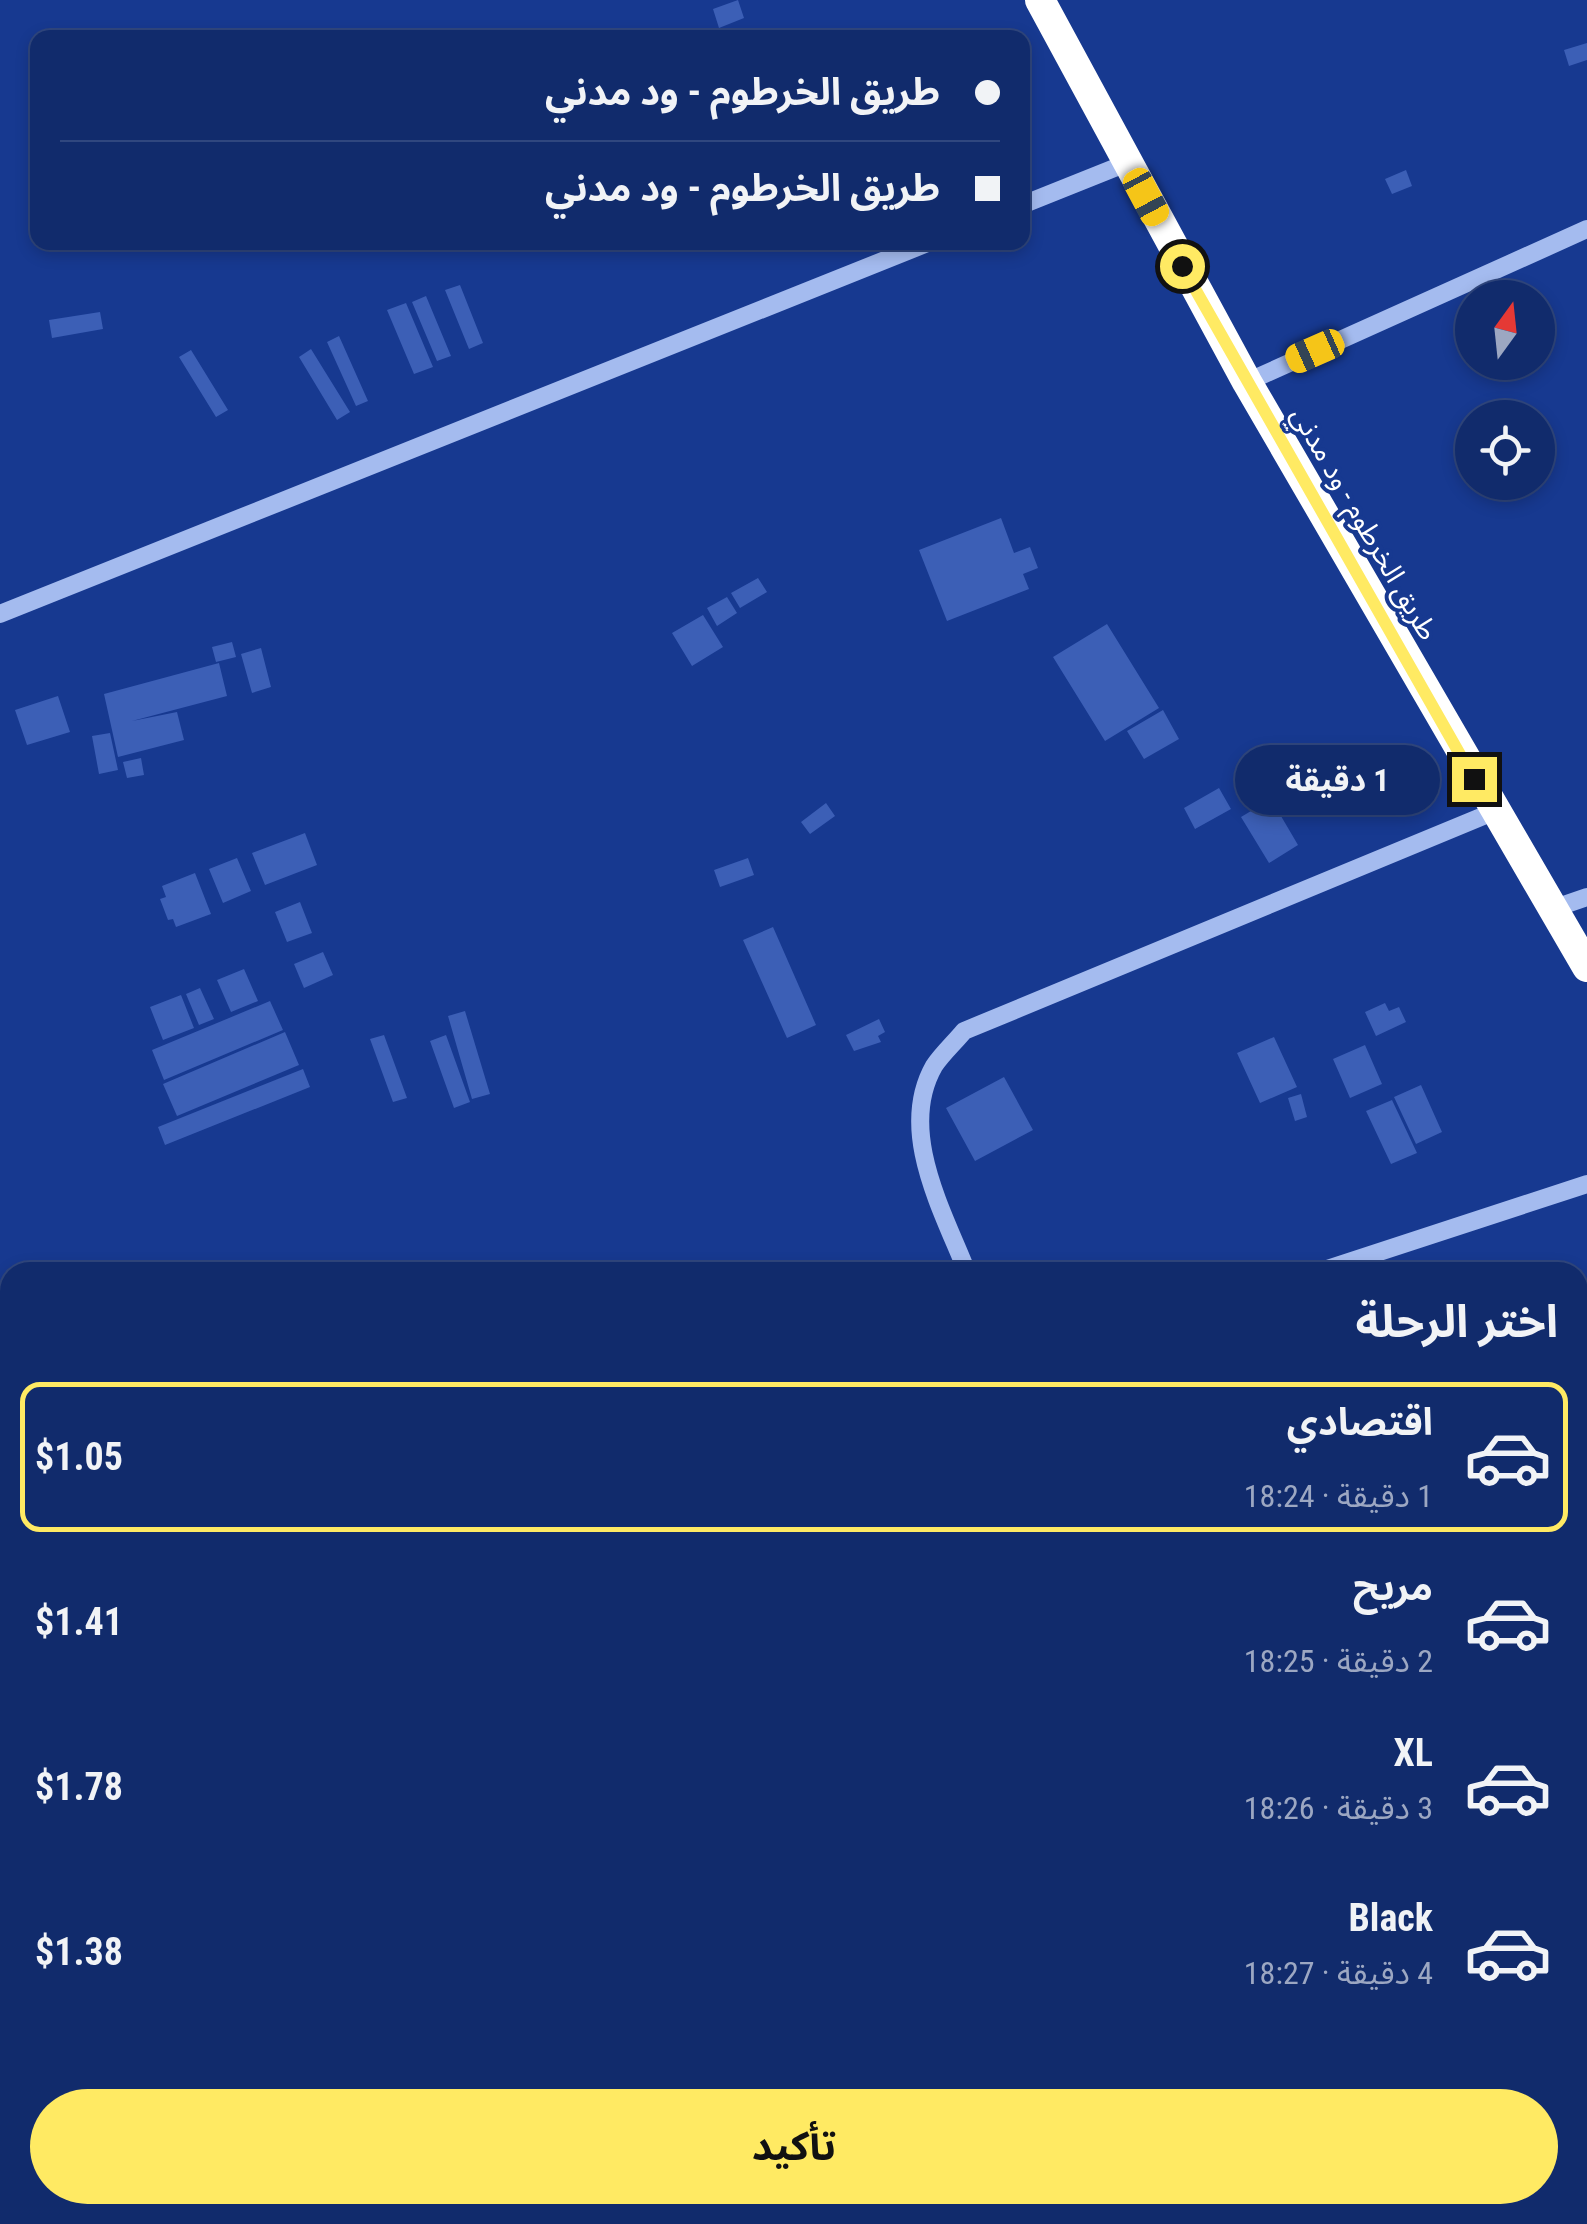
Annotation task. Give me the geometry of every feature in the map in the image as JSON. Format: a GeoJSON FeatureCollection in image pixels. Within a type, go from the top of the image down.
{"type":"FeatureCollection","features":[{"type":"Feature","properties":{"kind":"highway","name":"طريق الخرطوم - ود مدني"},"geometry":{"type":"LineString","coordinates":[[1040,0],[1247,382],[1493,812],[1555,908],[1587,967]]}},
{"type":"Feature","properties":{"kind":"lane"},"geometry":{"type":"LineString","coordinates":[[1030,202],[1127,162]]}},
{"type":"Feature","properties":{"kind":"lane"},"geometry":{"type":"LineString","coordinates":[[1247,382],[1587,228]]}},
{"type":"Feature","properties":{"kind":"lane"},"geometry":{"type":"LineString","coordinates":[[0,614],[910,250]]}},
{"type":"Feature","properties":{"kind":"lane"},"geometry":{"type":"LineString","coordinates":[[963,1262],[924,1160],[921,1100],[934,1066],[964,1031],[1493,812]]}},
{"type":"Feature","properties":{"kind":"lane"},"geometry":{"type":"LineString","coordinates":[[1555,908],[1587,897]]}},
{"type":"Feature","properties":{"kind":"lane"},"geometry":{"type":"LineString","coordinates":[[1349,1262],[1587,1184]]}},
{"type":"Feature","properties":{"kind":"building"},"geometry":{"type":"Polygon","coordinates":[[[738,0],[744,18],[719,28],[713,9],[738,0]]]}},
{"type":"Feature","properties":{"kind":"building"},"geometry":{"type":"Polygon","coordinates":[[[1587,43],[1587,60],[1569,66],[1564,50],[1587,43]]]}},
{"type":"Feature","properties":{"kind":"building"},"geometry":{"type":"Polygon","coordinates":[[[1406,170],[1412,186],[1392,194],[1385,179],[1406,170]]]}},
{"type":"Feature","properties":{"kind":"building"},"geometry":{"type":"Polygon","coordinates":[[[460,285],[483,343],[469,349],[445,290],[460,285]]]}},
{"type":"Feature","properties":{"kind":"building"},"geometry":{"type":"Polygon","coordinates":[[[426,296],[451,356],[437,361],[412,302],[426,296]]]}},
{"type":"Feature","properties":{"kind":"building"},"geometry":{"type":"Polygon","coordinates":[[[406,303],[433,367],[414,374],[387,310],[406,303]]]}},
{"type":"Feature","properties":{"kind":"building"},"geometry":{"type":"Polygon","coordinates":[[[100,312],[103,329],[52,338],[49,320],[100,312]]]}},
{"type":"Feature","properties":{"kind":"building"},"geometry":{"type":"Polygon","coordinates":[[[339,336],[368,401],[356,406],[327,342],[339,336]]]}},
{"type":"Feature","properties":{"kind":"building"},"geometry":{"type":"Polygon","coordinates":[[[311,349],[350,412],[337,420],[299,357],[311,349]]]}},
{"type":"Feature","properties":{"kind":"building"},"geometry":{"type":"Polygon","coordinates":[[[191,350],[228,410],[216,417],[179,357],[191,350]]]}},
{"type":"Feature","properties":{"kind":"building"},"geometry":{"type":"Polygon","coordinates":[[[1001,518],[1014,553],[1030,547],[1038,568],[1023,574],[1029,589],[947,621],[919,550],[1001,518]]]}},
{"type":"Feature","properties":{"kind":"building"},"geometry":{"type":"Polygon","coordinates":[[[758,578],[767,592],[740,608],[731,593],[758,578]]]}},
{"type":"Feature","properties":{"kind":"building"},"geometry":{"type":"Polygon","coordinates":[[[727,597],[737,613],[717,626],[707,608],[727,597]]]}},
{"type":"Feature","properties":{"kind":"building"},"geometry":{"type":"Polygon","coordinates":[[[703,615],[723,647],[692,666],[672,633],[703,615]]]}},
{"type":"Feature","properties":{"kind":"building"},"geometry":{"type":"Polygon","coordinates":[[[1107,624],[1159,708],[1105,741],[1053,657],[1107,624]]]}},
{"type":"Feature","properties":{"kind":"building"},"geometry":{"type":"Polygon","coordinates":[[[232,642],[236,657],[216,662],[212,647],[232,642]]]}},
{"type":"Feature","properties":{"kind":"building"},"geometry":{"type":"Polygon","coordinates":[[[261,648],[271,687],[252,693],[241,654],[261,648]]]}},
{"type":"Feature","properties":{"kind":"building"},"geometry":{"type":"Polygon","coordinates":[[[219,663],[227,696],[132,721],[177,712],[184,740],[118,757],[104,694],[219,663]]]}},
{"type":"Feature","properties":{"kind":"building"},"geometry":{"type":"Polygon","coordinates":[[[58,696],[70,732],[27,745],[15,710],[58,696]]]}},
{"type":"Feature","properties":{"kind":"building"},"geometry":{"type":"Polygon","coordinates":[[[1163,710],[1179,739],[1144,759],[1127,731],[1163,710]]]}},
{"type":"Feature","properties":{"kind":"building"},"geometry":{"type":"Polygon","coordinates":[[[110,733],[118,770],[99,774],[92,736],[110,733]]]}},
{"type":"Feature","properties":{"kind":"building"},"geometry":{"type":"Polygon","coordinates":[[[141,758],[144,775],[127,778],[123,762],[141,758]]]}},
{"type":"Feature","properties":{"kind":"building"},"geometry":{"type":"Polygon","coordinates":[[[1219,788],[1231,809],[1195,829],[1184,808],[1219,788]]]}},
{"type":"Feature","properties":{"kind":"building"},"geometry":{"type":"Polygon","coordinates":[[[1271,799],[1298,845],[1269,863],[1241,817],[1271,799]]]}},
{"type":"Feature","properties":{"kind":"building"},"geometry":{"type":"Polygon","coordinates":[[[826,803],[835,816],[810,834],[801,822],[826,803]]]}},
{"type":"Feature","properties":{"kind":"building"},"geometry":{"type":"Polygon","coordinates":[[[305,833],[317,865],[265,885],[252,853],[305,833]]]}},
{"type":"Feature","properties":{"kind":"building"},"geometry":{"type":"Polygon","coordinates":[[[237,858],[251,891],[223,903],[209,869],[237,858]]]}},
{"type":"Feature","properties":{"kind":"building"},"geometry":{"type":"Polygon","coordinates":[[[748,858],[754,875],[720,887],[714,870],[748,858]]]}},
{"type":"Feature","properties":{"kind":"building"},"geometry":{"type":"Polygon","coordinates":[[[195,873],[211,914],[176,927],[173,919],[168,920],[160,899],[166,897],[162,886],[195,873]]]}},
{"type":"Feature","properties":{"kind":"building"},"geometry":{"type":"Polygon","coordinates":[[[300,902],[312,933],[287,942],[275,912],[300,902]]]}},
{"type":"Feature","properties":{"kind":"building"},"geometry":{"type":"Polygon","coordinates":[[[773,927],[816,1025],[787,1038],[743,940],[773,927]]]}},
{"type":"Feature","properties":{"kind":"building"},"geometry":{"type":"Polygon","coordinates":[[[323,952],[333,975],[304,988],[294,964],[323,952]]]}},
{"type":"Feature","properties":{"kind":"building"},"geometry":{"type":"Polygon","coordinates":[[[244,969],[258,1001],[231,1012],[217,980],[244,969]]]}},
{"type":"Feature","properties":{"kind":"building"},"geometry":{"type":"Polygon","coordinates":[[[200,988],[214,1019],[199,1025],[186,994],[200,988]]]}},
{"type":"Feature","properties":{"kind":"building"},"geometry":{"type":"Polygon","coordinates":[[[181,995],[194,1028],[163,1040],[150,1007],[181,995]]]}},
{"type":"Feature","properties":{"kind":"building"},"geometry":{"type":"Polygon","coordinates":[[[270,1001],[283,1030],[164,1080],[152,1050],[270,1001]]]}},
{"type":"Feature","properties":{"kind":"building"},"geometry":{"type":"Polygon","coordinates":[[[1385,1003],[1389,1011],[1399,1007],[1406,1022],[1376,1036],[1365,1012],[1385,1003]]]}},
{"type":"Feature","properties":{"kind":"building"},"geometry":{"type":"Polygon","coordinates":[[[465,1011],[490,1094],[472,1099],[448,1016],[465,1011]]]}},
{"type":"Feature","properties":{"kind":"building"},"geometry":{"type":"Polygon","coordinates":[[[879,1019],[885,1032],[878,1036],[881,1042],[854,1051],[846,1035],[879,1019]]]}},
{"type":"Feature","properties":{"kind":"building"},"geometry":{"type":"Polygon","coordinates":[[[285,1032],[299,1065],[177,1116],[163,1084],[285,1032]]]}},
{"type":"Feature","properties":{"kind":"building"},"geometry":{"type":"Polygon","coordinates":[[[384,1035],[407,1098],[393,1102],[370,1039],[384,1035]]]}},
{"type":"Feature","properties":{"kind":"building"},"geometry":{"type":"Polygon","coordinates":[[[446,1035],[470,1102],[454,1108],[430,1041],[446,1035]]]}},
{"type":"Feature","properties":{"kind":"building"},"geometry":{"type":"Polygon","coordinates":[[[1274,1037],[1297,1087],[1260,1103],[1237,1053],[1274,1037]]]}},
{"type":"Feature","properties":{"kind":"building"},"geometry":{"type":"Polygon","coordinates":[[[1365,1045],[1382,1084],[1350,1098],[1333,1059],[1365,1045]]]}},
{"type":"Feature","properties":{"kind":"building"},"geometry":{"type":"Polygon","coordinates":[[[303,1069],[310,1087],[165,1145],[158,1127],[303,1069]]]}},
{"type":"Feature","properties":{"kind":"building"},"geometry":{"type":"Polygon","coordinates":[[[1004,1077],[1033,1130],[975,1161],[946,1108],[1004,1077]]]}},
{"type":"Feature","properties":{"kind":"building"},"geometry":{"type":"Polygon","coordinates":[[[1421,1085],[1442,1132],[1416,1144],[1394,1097],[1421,1085]]]}},
{"type":"Feature","properties":{"kind":"building"},"geometry":{"type":"Polygon","coordinates":[[[1301,1094],[1307,1117],[1295,1121],[1288,1098],[1301,1094]]]}},
{"type":"Feature","properties":{"kind":"building"},"geometry":{"type":"Polygon","coordinates":[[[1392,1100],[1417,1153],[1391,1164],[1366,1111],[1392,1100]]]}},
{"type":"Feature","properties":{"kind":"route"},"geometry":{"type":"LineString","coordinates":[[1182,266],[1474,779]]}}]}
